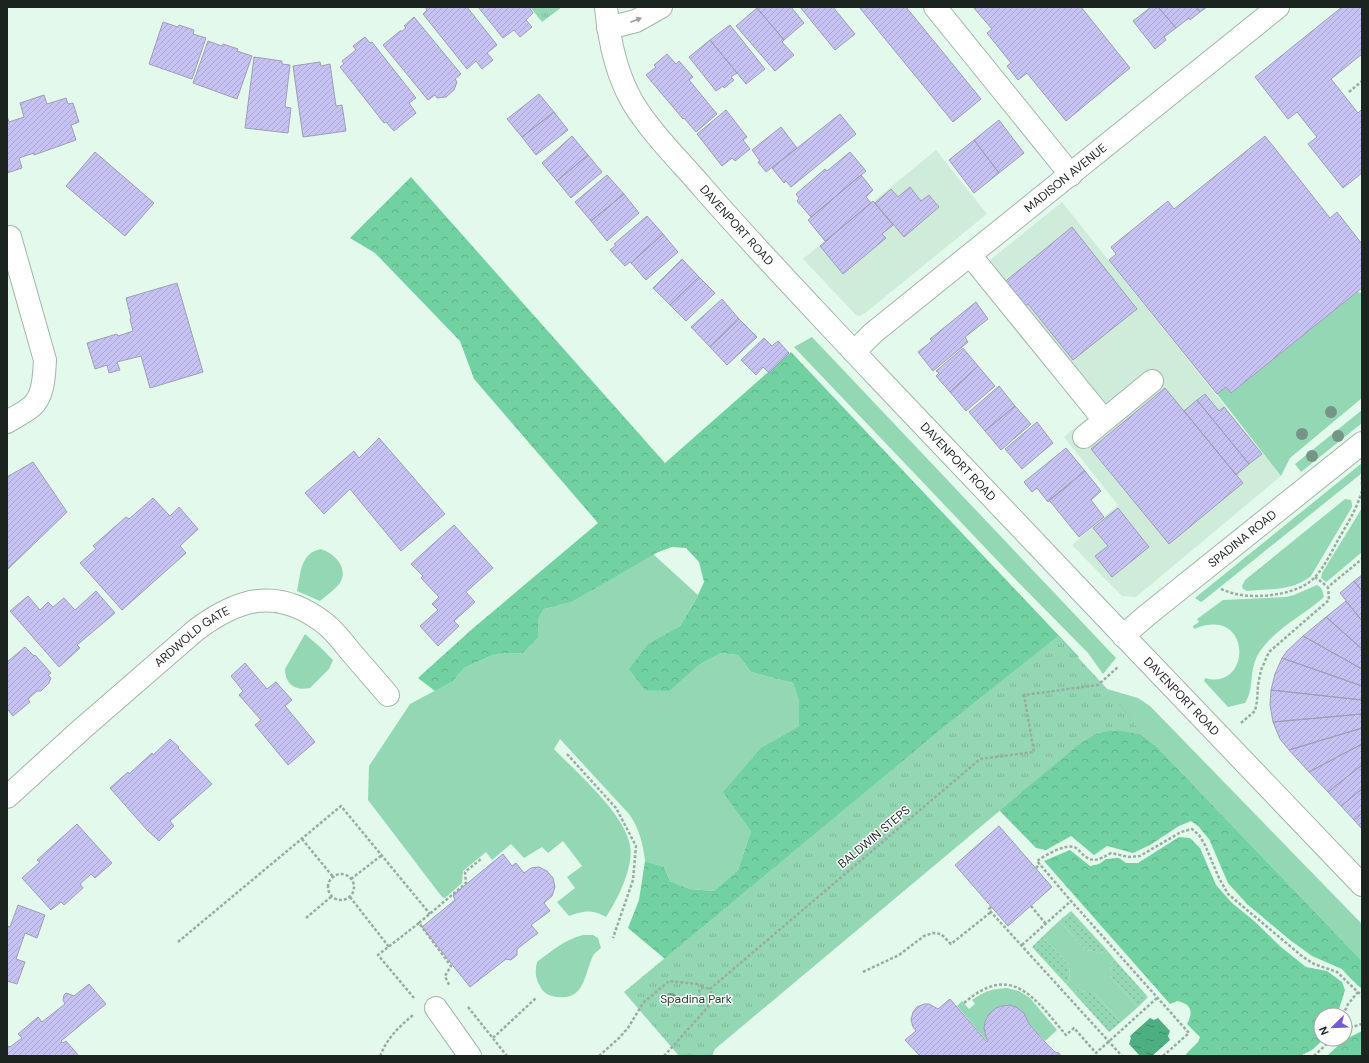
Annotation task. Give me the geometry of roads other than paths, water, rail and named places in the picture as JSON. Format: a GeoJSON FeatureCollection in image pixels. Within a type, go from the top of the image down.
{"type":"FeatureCollection","features":[{"type":"Feature","properties":{"kind":"street"},"geometry":{"type":"LineString","coordinates":[[607,17],[636,21],[661,7]]}},
{"type":"Feature","properties":{"kind":"street"},"geometry":{"type":"LineString","coordinates":[[935,7],[1071,175]]}},
{"type":"Feature","properties":{"kind":"street","name":"MADISON AVENUE"},"geometry":{"type":"LineString","coordinates":[[854,352],[873,333],[1278,7]]}},
{"type":"Feature","properties":{"kind":"street","name":"DAVENPORT ROAD"},"geometry":{"type":"LineString","coordinates":[[607,17],[616,64],[624,84],[633,103],[661,140],[753,244],[854,352],[1362,885]]}},
{"type":"Feature","properties":{"kind":"street"},"geometry":{"type":"LineString","coordinates":[[7,422],[32,406],[38,398],[43,381],[45,360],[10,237]]}},
{"type":"Feature","properties":{"kind":"street"},"geometry":{"type":"LineString","coordinates":[[970,255],[1104,420]]}},
{"type":"Feature","properties":{"kind":"street"},"geometry":{"type":"LineString","coordinates":[[1084,436],[1152,381]]}},
{"type":"Feature","properties":{"kind":"street","name":"SPADINA ROAD"},"geometry":{"type":"LineString","coordinates":[[1124,636],[1362,443]]}},
{"type":"Feature","properties":{"kind":"street","name":"ARDWOLD GATE"},"geometry":{"type":"LineString","coordinates":[[7,797],[83,728],[196,630],[222,613],[240,605],[256,601],[273,601],[288,604],[308,612],[324,623],[388,695]]}},
{"type":"Feature","properties":{"kind":"street"},"geometry":{"type":"LineString","coordinates":[[427,1005],[470,1056]]}},
{"type":"Feature","properties":{"kind":"water"},"geometry":{"type":"Polygon","coordinates":[[[1150,1018],[1154,1020],[1158,1018],[1170,1031],[1168,1036],[1170,1040],[1152,1056],[1140,1056],[1129,1044],[1131,1038],[1130,1036],[1150,1018]]]}},
{"type":"Feature","properties":{"kind":"park label","name":"Spadina Park"},"geometry":{"type":"Point","coordinates":[696,999]}}]}
